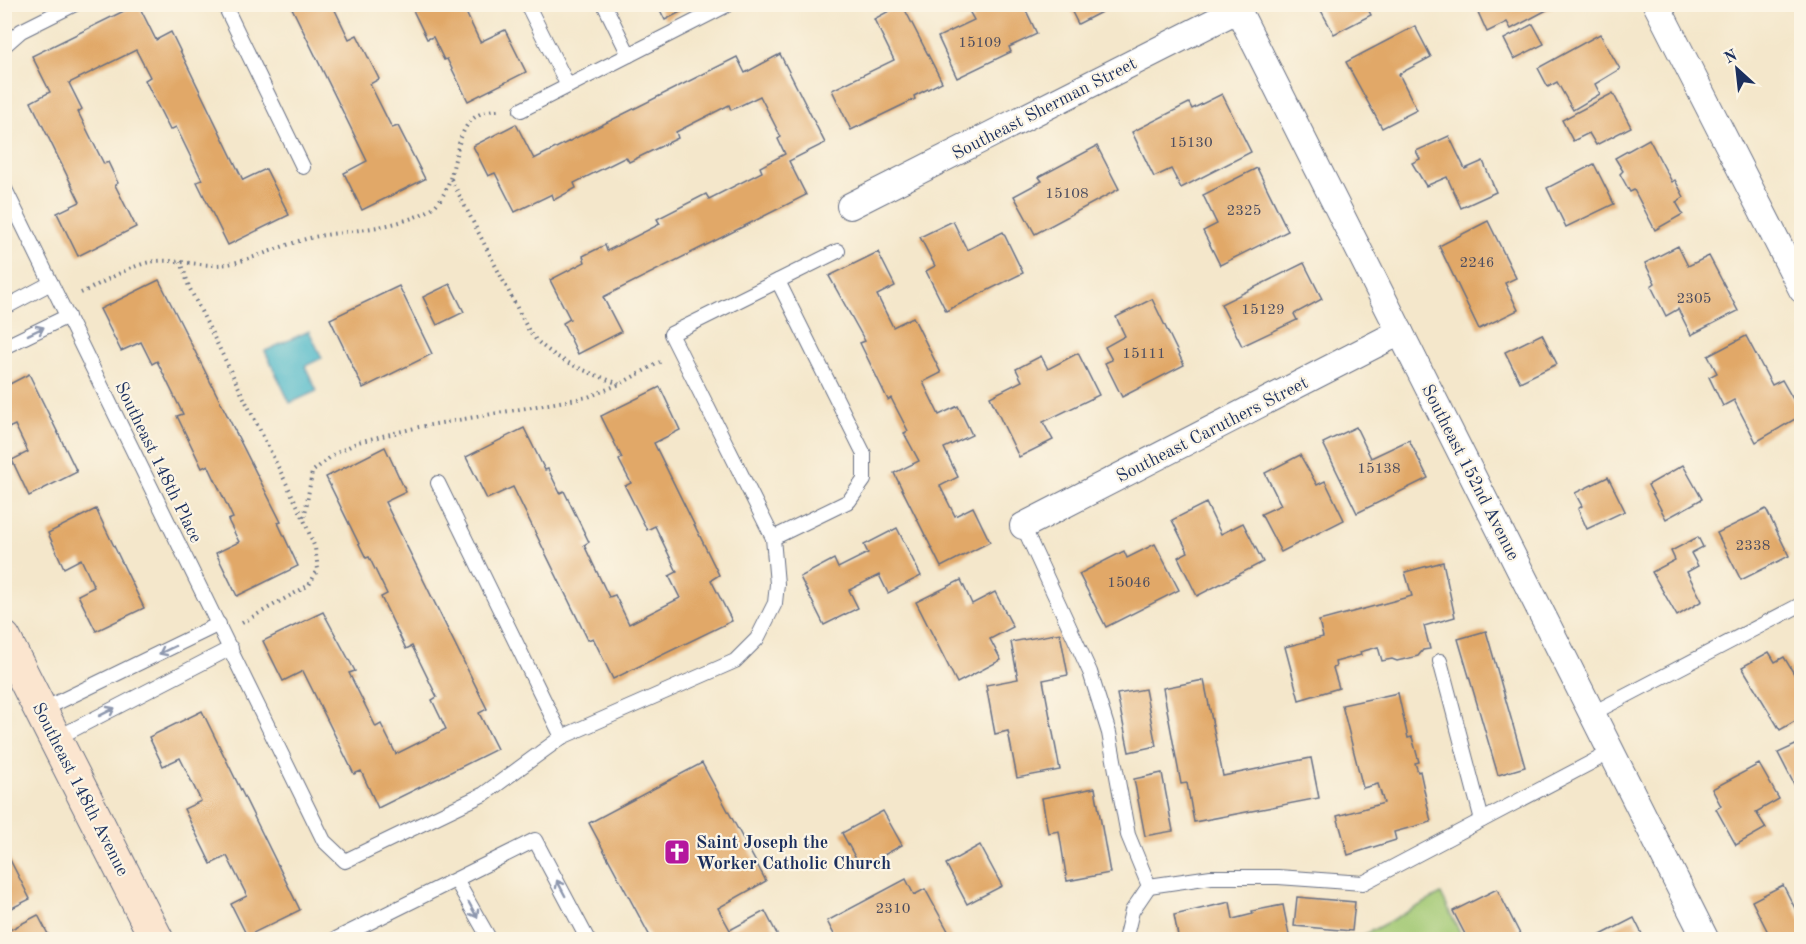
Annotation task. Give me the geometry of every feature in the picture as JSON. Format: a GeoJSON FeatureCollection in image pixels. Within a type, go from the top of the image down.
{"type":"FeatureCollection","features":[{"type":"Feature","properties":{"kind":"main road","name":"Southeast 148th Avenue"},"geometry":{"type":"LineString","coordinates":[[4,638],[157,939]]}},
{"type":"Feature","properties":{"kind":"street"},"geometry":{"type":"LineString","coordinates":[[1656,4],[1802,290]]}},
{"type":"Feature","properties":{"kind":"street","name":"Southeast Sherman Street"},"geometry":{"type":"LineString","coordinates":[[850,206],[1236,7]]}},
{"type":"Feature","properties":{"kind":"street","name":"Southeast 152nd Avenue"},"geometry":{"type":"LineString","coordinates":[[1236,7],[1706,939]]}},
{"type":"Feature","properties":{"kind":"street","name":"Southeast Caruthers Street"},"geometry":{"type":"LineString","coordinates":[[1023,526],[1400,332]]}},
{"type":"Feature","properties":{"kind":"lane"},"geometry":{"type":"LineString","coordinates":[[4,46],[21,31],[75,4]]}},
{"type":"Feature","properties":{"kind":"lane"},"geometry":{"type":"LineString","coordinates":[[224,4],[303,167]]}},
{"type":"Feature","properties":{"kind":"lane"},"geometry":{"type":"LineString","coordinates":[[527,4],[568,86]]}},
{"type":"Feature","properties":{"kind":"lane"},"geometry":{"type":"LineString","coordinates":[[604,4],[629,55]]}},
{"type":"Feature","properties":{"kind":"lane"},"geometry":{"type":"LineString","coordinates":[[521,110],[729,4]]}},
{"type":"Feature","properties":{"kind":"lane","name":"Southeast 148th Place"},"geometry":{"type":"LineString","coordinates":[[4,187],[324,841],[345,861],[484,794],[562,737]]}},
{"type":"Feature","properties":{"kind":"lane"},"geometry":{"type":"LineString","coordinates":[[438,483],[562,737],[735,661],[749,650],[768,620],[775,603],[777,584],[773,538],[671,334],[838,251]]}},
{"type":"Feature","properties":{"kind":"lane"},"geometry":{"type":"LineString","coordinates":[[773,538],[849,501],[864,480],[864,454],[778,281]]}},
{"type":"Feature","properties":{"kind":"lane"},"geometry":{"type":"LineString","coordinates":[[4,308],[51,283]]}},
{"type":"Feature","properties":{"kind":"lane"},"geometry":{"type":"LineString","coordinates":[[4,347],[68,316]]}},
{"type":"Feature","properties":{"kind":"lane"},"geometry":{"type":"LineString","coordinates":[[1023,526],[1090,672],[1109,733],[1128,835],[1149,886]]}},
{"type":"Feature","properties":{"kind":"lane"},"geometry":{"type":"LineString","coordinates":[[1593,713],[1802,604]]}},
{"type":"Feature","properties":{"kind":"lane"},"geometry":{"type":"LineString","coordinates":[[48,725],[219,624]]}},
{"type":"Feature","properties":{"kind":"lane"},"geometry":{"type":"LineString","coordinates":[[48,725],[231,648]]}},
{"type":"Feature","properties":{"kind":"lane"},"geometry":{"type":"LineString","coordinates":[[1440,661],[1482,820]]}},
{"type":"Feature","properties":{"kind":"lane"},"geometry":{"type":"LineString","coordinates":[[1125,939],[1132,912],[1149,886],[1222,877],[1278,877],[1363,883],[1612,751]]}},
{"type":"Feature","properties":{"kind":"lane"},"geometry":{"type":"LineString","coordinates":[[334,939],[535,840],[588,939]]}},
{"type":"Feature","properties":{"kind":"lane"},"geometry":{"type":"LineString","coordinates":[[456,880],[490,939]]}},
{"type":"Feature","properties":{"kind":"path"},"geometry":{"type":"LineString","coordinates":[[61,303],[154,261],[182,261],[209,267],[228,264],[307,238],[388,224],[426,212],[443,198],[451,178],[464,127],[485,110],[521,110]]}},
{"type":"Feature","properties":{"kind":"path"},"geometry":{"type":"LineString","coordinates":[[451,178],[530,333],[543,348],[566,363],[620,384]]}},
{"type":"Feature","properties":{"kind":"path"},"geometry":{"type":"LineString","coordinates":[[182,261],[189,287],[304,520]]}},
{"type":"Feature","properties":{"kind":"green space"},"geometry":{"type":"Polygon","coordinates":[[[1441,894],[1463,939],[1356,939],[1441,894]]]}},
{"type":"Feature","properties":{"kind":"water"},"geometry":{"type":"Polygon","coordinates":[[[309,331],[322,358],[305,366],[317,391],[290,403],[265,351],[309,331]]]}},
{"type":"Feature","properties":{"kind":"building"},"geometry":{"type":"Polygon","coordinates":[[[138,4],[156,40],[171,32],[243,180],[266,169],[289,215],[228,245],[197,182],[202,180],[176,127],[170,130],[145,80],[150,77],[136,50],[69,83],[82,109],[78,112],[104,164],[108,162],[118,183],[115,185],[136,227],[78,256],[57,213],[80,202],[31,102],[50,92],[32,56],[138,4]]]}},
{"type":"Feature","properties":{"kind":"building"},"geometry":{"type":"Polygon","coordinates":[[[290,4],[332,4],[349,39],[357,35],[379,79],[370,84],[392,128],[398,126],[425,179],[362,210],[344,173],[367,161],[290,4]]]}},
{"type":"Feature","properties":{"kind":"building"},"geometry":{"type":"Polygon","coordinates":[[[410,4],[462,4],[480,42],[505,30],[526,72],[468,101],[447,59],[444,60],[433,37],[427,39],[410,4]]]}},
{"type":"Feature","properties":{"kind":"building"},"geometry":{"type":"Polygon","coordinates":[[[657,4],[696,4],[665,20],[657,4]]]}},
{"type":"Feature","properties":{"kind":"building"},"geometry":{"type":"Polygon","coordinates":[[[902,4],[942,82],[914,96],[915,99],[851,130],[832,90],[894,60],[874,19],[902,4]]]}},
{"type":"Feature","properties":{"kind":"building"},"geometry":{"type":"Polygon","coordinates":[[[978,4],[1023,4],[1037,34],[1009,47],[1011,52],[957,78],[938,37],[974,20],[968,9],[978,4]]]}},
{"type":"Feature","properties":{"kind":"building"},"geometry":{"type":"Polygon","coordinates":[[[1068,4],[1117,4],[1078,24],[1068,4]]]}},
{"type":"Feature","properties":{"kind":"building"},"geometry":{"type":"Polygon","coordinates":[[[1312,4],[1365,4],[1371,15],[1334,34],[1319,7],[1314,10],[1312,4]]]}},
{"type":"Feature","properties":{"kind":"building"},"geometry":{"type":"Polygon","coordinates":[[[1493,4],[1558,4],[1511,29],[1507,22],[1487,32],[1478,12],[1493,4]]]}},
{"type":"Feature","properties":{"kind":"building"},"geometry":{"type":"Polygon","coordinates":[[[1533,24],[1544,44],[1514,59],[1504,39],[1533,24]]]}},
{"type":"Feature","properties":{"kind":"building"},"geometry":{"type":"Polygon","coordinates":[[[1415,26],[1431,57],[1399,74],[1417,110],[1382,128],[1346,62],[1415,26]]]}},
{"type":"Feature","properties":{"kind":"building"},"geometry":{"type":"Polygon","coordinates":[[[1600,34],[1620,69],[1595,84],[1600,94],[1573,110],[1557,82],[1548,87],[1538,68],[1600,34]]]}},
{"type":"Feature","properties":{"kind":"building"},"geometry":{"type":"Polygon","coordinates":[[[780,54],[825,143],[789,161],[806,195],[603,297],[621,332],[578,354],[563,323],[570,319],[550,280],[585,262],[583,256],[605,245],[607,251],[660,224],[657,219],[706,194],[709,199],[762,172],[760,167],[785,154],[778,139],[781,137],[760,96],[731,110],[729,105],[676,132],[678,138],[629,162],[626,157],[574,183],[576,188],[554,200],[552,194],[515,212],[495,173],[488,176],[473,146],[516,124],[534,159],[737,57],[745,73],[780,54]]]}},
{"type":"Feature","properties":{"kind":"building"},"geometry":{"type":"Polygon","coordinates":[[[1613,93],[1631,127],[1596,145],[1589,133],[1573,141],[1562,120],[1613,93]]]}},
{"type":"Feature","properties":{"kind":"building"},"geometry":{"type":"Polygon","coordinates":[[[1222,94],[1251,152],[1181,188],[1171,169],[1154,177],[1132,132],[1189,103],[1192,109],[1222,94]]]}},
{"type":"Feature","properties":{"kind":"building"},"geometry":{"type":"Polygon","coordinates":[[[1449,136],[1465,169],[1483,161],[1496,192],[1461,208],[1447,177],[1426,186],[1412,163],[1420,159],[1416,151],[1449,136]]]}},
{"type":"Feature","properties":{"kind":"building"},"geometry":{"type":"Polygon","coordinates":[[[1649,139],[1672,182],[1675,180],[1684,197],[1676,202],[1683,214],[1655,230],[1634,190],[1630,192],[1620,174],[1623,171],[1615,158],[1649,139]]]}},
{"type":"Feature","properties":{"kind":"building"},"geometry":{"type":"Polygon","coordinates":[[[1097,146],[1119,189],[1035,234],[1014,196],[1042,181],[1039,177],[1097,146]]]}},
{"type":"Feature","properties":{"kind":"building"},"geometry":{"type":"Polygon","coordinates":[[[1594,164],[1614,204],[1566,227],[1547,188],[1594,164]]]}},
{"type":"Feature","properties":{"kind":"building"},"geometry":{"type":"Polygon","coordinates":[[[1257,168],[1288,231],[1220,265],[1203,231],[1217,224],[1203,195],[1257,168]]]}},
{"type":"Feature","properties":{"kind":"building"},"geometry":{"type":"Polygon","coordinates":[[[953,221],[967,250],[1003,232],[1023,273],[946,311],[926,271],[935,266],[920,237],[953,221]]]}},
{"type":"Feature","properties":{"kind":"building"},"geometry":{"type":"Polygon","coordinates":[[[1488,221],[1516,278],[1505,283],[1518,310],[1479,329],[1439,246],[1488,221]]]}},
{"type":"Feature","properties":{"kind":"building"},"geometry":{"type":"Polygon","coordinates":[[[1678,246],[1688,266],[1709,256],[1738,311],[1691,335],[1678,309],[1666,316],[1651,286],[1655,283],[1645,263],[1678,246]]]}},
{"type":"Feature","properties":{"kind":"building"},"geometry":{"type":"Polygon","coordinates":[[[878,252],[895,286],[877,295],[893,327],[913,317],[941,373],[923,382],[939,415],[958,406],[972,435],[944,448],[958,477],[940,486],[955,516],[973,507],[990,542],[941,567],[894,473],[919,461],[904,433],[908,431],[891,398],[888,400],[860,343],[865,341],[829,276],[878,252]]]}},
{"type":"Feature","properties":{"kind":"building"},"geometry":{"type":"Polygon","coordinates":[[[1304,263],[1322,299],[1294,314],[1297,320],[1242,346],[1221,304],[1304,263]]]}},
{"type":"Feature","properties":{"kind":"building"},"geometry":{"type":"Polygon","coordinates":[[[159,280],[281,522],[278,523],[298,566],[237,596],[216,553],[239,542],[228,520],[233,518],[208,465],[202,468],[177,416],[183,414],[157,361],[152,364],[141,342],[121,351],[100,309],[159,280]]]}},
{"type":"Feature","properties":{"kind":"building"},"geometry":{"type":"Polygon","coordinates":[[[450,284],[464,312],[437,325],[423,297],[450,284]]]}},
{"type":"Feature","properties":{"kind":"building"},"geometry":{"type":"Polygon","coordinates":[[[399,286],[432,354],[363,388],[330,319],[399,286]]]}},
{"type":"Feature","properties":{"kind":"building"},"geometry":{"type":"Polygon","coordinates":[[[1152,299],[1184,365],[1122,397],[1105,363],[1112,360],[1105,347],[1125,336],[1116,317],[1152,299]]]}},
{"type":"Feature","properties":{"kind":"building"},"geometry":{"type":"Polygon","coordinates":[[[1542,334],[1557,364],[1520,382],[1505,352],[1542,334]]]}},
{"type":"Feature","properties":{"kind":"building"},"geometry":{"type":"Polygon","coordinates":[[[1746,336],[1772,385],[1782,380],[1802,415],[1756,442],[1734,400],[1723,406],[1709,377],[1717,373],[1708,356],[1746,336]]]}},
{"type":"Feature","properties":{"kind":"building"},"geometry":{"type":"Polygon","coordinates":[[[1078,353],[1099,395],[1043,422],[1053,440],[1019,457],[990,397],[1022,381],[1016,369],[1041,356],[1048,369],[1078,353]]]}},
{"type":"Feature","properties":{"kind":"building"},"geometry":{"type":"Polygon","coordinates":[[[29,374],[77,472],[29,496],[12,460],[28,452],[15,425],[4,430],[4,387],[29,374]]]}},
{"type":"Feature","properties":{"kind":"building"},"geometry":{"type":"Polygon","coordinates":[[[660,387],[680,430],[654,443],[719,575],[711,580],[732,621],[613,679],[593,638],[588,640],[513,487],[487,499],[466,457],[524,428],[545,470],[548,469],[560,493],[564,491],[589,542],[584,545],[609,597],[615,595],[629,624],[680,598],[669,576],[677,572],[655,526],[647,530],[625,486],[631,483],[619,460],[622,458],[601,416],[660,387]]]}},
{"type":"Feature","properties":{"kind":"building"},"geometry":{"type":"Polygon","coordinates":[[[1356,427],[1371,458],[1409,440],[1428,478],[1357,513],[1323,443],[1356,427]]]}},
{"type":"Feature","properties":{"kind":"building"},"geometry":{"type":"Polygon","coordinates":[[[385,447],[406,492],[385,502],[487,709],[479,713],[497,749],[378,808],[361,771],[354,774],[303,671],[283,681],[263,641],[323,612],[355,671],[349,673],[376,727],[381,724],[396,754],[446,729],[432,700],[437,697],[412,646],[406,649],[381,597],[387,594],[369,557],[366,558],[326,477],[385,447]]]}},
{"type":"Feature","properties":{"kind":"building"},"geometry":{"type":"Polygon","coordinates":[[[1300,455],[1317,485],[1325,481],[1344,520],[1281,552],[1261,514],[1281,505],[1265,473],[1300,455]]]}},
{"type":"Feature","properties":{"kind":"building"},"geometry":{"type":"Polygon","coordinates":[[[1683,465],[1702,499],[1666,519],[1648,485],[1683,465]]]}},
{"type":"Feature","properties":{"kind":"building"},"geometry":{"type":"Polygon","coordinates":[[[1608,477],[1625,511],[1587,529],[1578,509],[1582,506],[1575,493],[1608,477]]]}},
{"type":"Feature","properties":{"kind":"building"},"geometry":{"type":"Polygon","coordinates":[[[1206,503],[1221,534],[1243,523],[1263,562],[1197,596],[1178,557],[1188,552],[1172,520],[1206,503]]]}},
{"type":"Feature","properties":{"kind":"building"},"geometry":{"type":"Polygon","coordinates":[[[96,509],[144,608],[96,631],[78,595],[94,587],[81,559],[64,568],[48,533],[96,509]]]}},
{"type":"Feature","properties":{"kind":"building"},"geometry":{"type":"Polygon","coordinates":[[[1766,509],[1789,556],[1741,580],[1717,533],[1766,509]]]}},
{"type":"Feature","properties":{"kind":"building"},"geometry":{"type":"Polygon","coordinates":[[[897,528],[921,576],[888,593],[879,575],[849,590],[858,608],[824,625],[800,577],[834,559],[838,568],[868,553],[864,545],[897,528]]]}},
{"type":"Feature","properties":{"kind":"building"},"geometry":{"type":"Polygon","coordinates":[[[1698,537],[1703,547],[1691,553],[1698,566],[1687,572],[1702,601],[1677,616],[1652,572],[1675,560],[1671,551],[1698,537]]]}},
{"type":"Feature","properties":{"kind":"building"},"geometry":{"type":"Polygon","coordinates":[[[1155,544],[1179,590],[1106,627],[1079,574],[1124,551],[1127,558],[1155,544]]]}},
{"type":"Feature","properties":{"kind":"building"},"geometry":{"type":"Polygon","coordinates":[[[1443,562],[1455,617],[1424,626],[1430,649],[1423,650],[1418,656],[1397,661],[1392,659],[1382,661],[1378,647],[1360,652],[1361,655],[1335,662],[1336,667],[1333,668],[1339,688],[1299,700],[1285,647],[1323,637],[1319,621],[1412,596],[1405,572],[1443,562]]]}},
{"type":"Feature","properties":{"kind":"building"},"geometry":{"type":"Polygon","coordinates":[[[961,580],[972,604],[995,592],[1013,627],[990,639],[1001,660],[957,683],[916,602],[961,580]]]}},
{"type":"Feature","properties":{"kind":"building"},"geometry":{"type":"Polygon","coordinates":[[[1486,631],[1525,767],[1498,775],[1458,639],[1486,631]]]}},
{"type":"Feature","properties":{"kind":"building"},"geometry":{"type":"Polygon","coordinates":[[[1060,633],[1068,675],[1043,680],[1060,770],[1017,778],[1008,731],[995,734],[986,685],[1018,679],[1011,642],[1060,633]]]}},
{"type":"Feature","properties":{"kind":"building"},"geometry":{"type":"Polygon","coordinates":[[[1769,652],[1775,662],[1784,657],[1802,687],[1802,717],[1780,730],[1742,667],[1769,652]]]}},
{"type":"Feature","properties":{"kind":"building"},"geometry":{"type":"Polygon","coordinates":[[[1204,680],[1223,776],[1311,758],[1319,798],[1194,822],[1187,783],[1181,784],[1163,688],[1204,680]]]}},
{"type":"Feature","properties":{"kind":"building"},"geometry":{"type":"Polygon","coordinates":[[[1145,689],[1156,746],[1129,752],[1117,694],[1145,689]]]}},
{"type":"Feature","properties":{"kind":"building"},"geometry":{"type":"Polygon","coordinates":[[[1398,693],[1408,738],[1412,737],[1419,762],[1415,763],[1418,772],[1420,771],[1431,822],[1394,832],[1396,840],[1348,855],[1337,816],[1384,803],[1378,784],[1363,788],[1342,705],[1398,693]]]}},
{"type":"Feature","properties":{"kind":"building"},"geometry":{"type":"Polygon","coordinates":[[[202,711],[300,910],[247,936],[231,904],[247,896],[227,856],[211,864],[184,809],[201,801],[180,758],[163,766],[149,737],[202,711]]]}},
{"type":"Feature","properties":{"kind":"building"},"geometry":{"type":"Polygon","coordinates":[[[1802,742],[1802,781],[1794,784],[1778,753],[1802,742]]]}},
{"type":"Feature","properties":{"kind":"building","name":"Saint Joseph the Worker Catholic Church"},"geometry":{"type":"Polygon","coordinates":[[[702,763],[766,881],[718,908],[730,930],[765,911],[780,940],[652,940],[589,823],[702,763]]]}},
{"type":"Feature","properties":{"kind":"building"},"geometry":{"type":"Polygon","coordinates":[[[1759,764],[1779,799],[1756,812],[1766,828],[1736,845],[1716,809],[1721,806],[1712,789],[1759,764]]]}},
{"type":"Feature","properties":{"kind":"building"},"geometry":{"type":"Polygon","coordinates":[[[1162,773],[1173,831],[1145,836],[1134,779],[1162,773]]]}},
{"type":"Feature","properties":{"kind":"building"},"geometry":{"type":"Polygon","coordinates":[[[1095,788],[1110,873],[1067,881],[1059,831],[1048,833],[1042,798],[1095,788]]]}},
{"type":"Feature","properties":{"kind":"building"},"geometry":{"type":"Polygon","coordinates":[[[883,811],[902,845],[861,868],[842,833],[883,811]]]}},
{"type":"Feature","properties":{"kind":"building"},"geometry":{"type":"Polygon","coordinates":[[[980,845],[1002,886],[967,904],[946,864],[980,845]]]}},
{"type":"Feature","properties":{"kind":"building"},"geometry":{"type":"Polygon","coordinates":[[[4,848],[30,899],[4,912],[4,848]]]}},
{"type":"Feature","properties":{"kind":"building","name":"Saint Joseph the Worker Catholic Church"},"geometry":{"type":"Polygon","coordinates":[[[906,879],[914,895],[925,889],[953,940],[837,940],[827,921],[906,879]]]}},
{"type":"Feature","properties":{"kind":"building"},"geometry":{"type":"Polygon","coordinates":[[[1783,885],[1802,922],[1802,940],[1772,940],[1752,901],[1783,885]]]}},
{"type":"Feature","properties":{"kind":"building"},"geometry":{"type":"Polygon","coordinates":[[[1497,889],[1523,940],[1468,940],[1453,911],[1497,889]]]}},
{"type":"Feature","properties":{"kind":"building"},"geometry":{"type":"Polygon","coordinates":[[[1297,897],[1355,902],[1352,931],[1294,926],[1297,897]]]}},
{"type":"Feature","properties":{"kind":"building"},"geometry":{"type":"Polygon","coordinates":[[[1230,902],[1233,919],[1253,914],[1252,911],[1283,905],[1290,940],[1176,940],[1178,936],[1174,915],[1230,902]]]}},
{"type":"Feature","properties":{"kind":"building"},"geometry":{"type":"Polygon","coordinates":[[[38,915],[51,940],[4,940],[4,933],[38,915]]]}},
{"type":"Feature","properties":{"kind":"building"},"geometry":{"type":"Polygon","coordinates":[[[1634,918],[1645,940],[1591,940],[1634,918]]]}},
{"type":"Feature","properties":{"kind":"place","name":"Saint Joseph the Worker Catholic Church"},"geometry":{"type":"Point","coordinates":[677,852]}}]}
